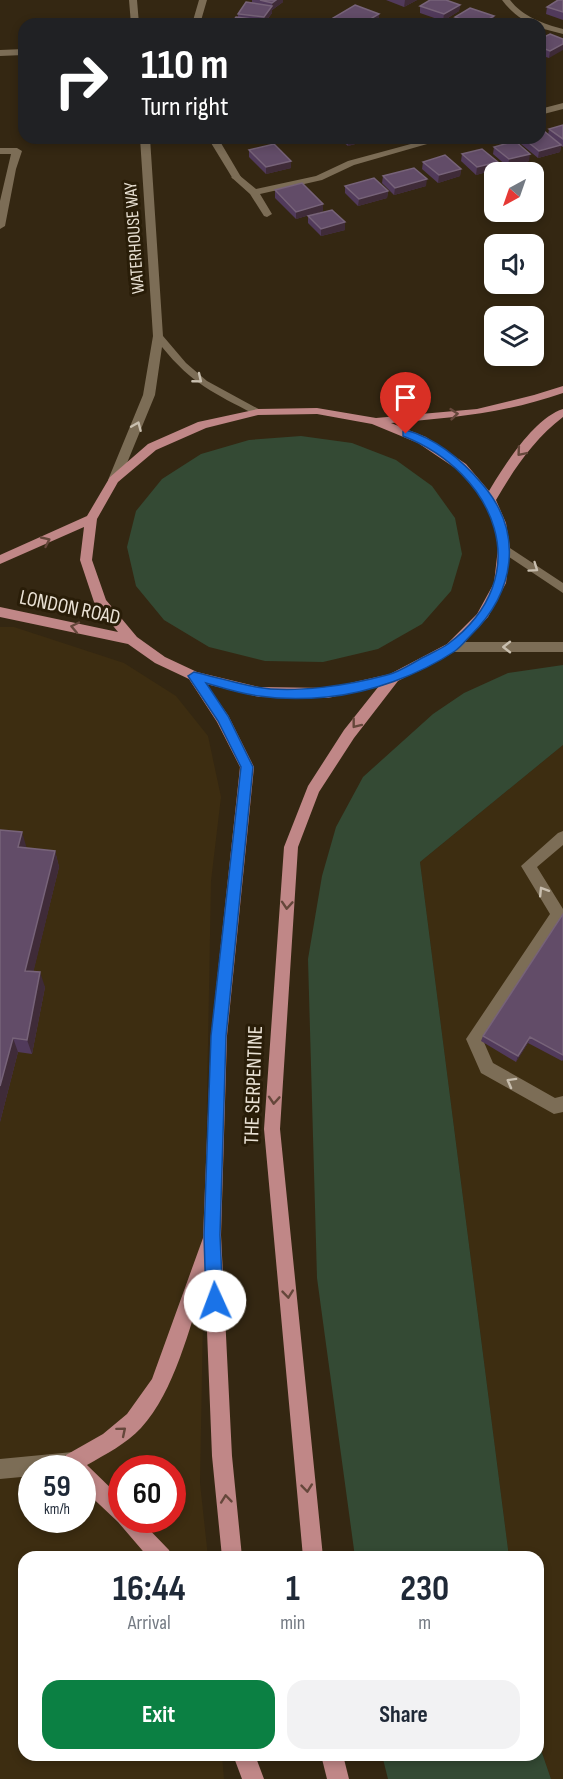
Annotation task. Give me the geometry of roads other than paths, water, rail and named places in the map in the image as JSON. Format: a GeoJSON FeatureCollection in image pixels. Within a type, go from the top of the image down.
{"type":"FeatureCollection","features":[{"type":"Feature","properties":{"kind":"main road"},"geometry":{"type":"LineString","coordinates":[[375,421],[477,412],[537,398],[563,389]]}},
{"type":"Feature","properties":{"kind":"main road"},"geometry":{"type":"LineString","coordinates":[[317,411],[375,421],[422,440],[462,466],[490,500],[500,523],[504,548],[500,583],[482,617],[452,647],[393,678],[328,693],[259,692],[194,676],[160,660],[132,640],[100,602],[86,560],[91,519],[114,480],[152,447],[202,425],[258,412],[317,411]]}},
{"type":"Feature","properties":{"kind":"main road"},"geometry":{"type":"LineString","coordinates":[[490,500],[508,468],[544,425],[563,412]]}},
{"type":"Feature","properties":{"kind":"main road","name":"LONDON ROAD"},"geometry":{"type":"LineString","coordinates":[[0,560],[91,519]]}},
{"type":"Feature","properties":{"kind":"main road","name":"LONDON ROAD"},"geometry":{"type":"LineString","coordinates":[[0,612],[132,640]]}},
{"type":"Feature","properties":{"kind":"main road","name":"THE SERPENTINE"},"geometry":{"type":"LineString","coordinates":[[194,676],[223,719],[247,767],[219,1036],[212,1235],[222,1455],[231,1551]]}},
{"type":"Feature","properties":{"kind":"main road","name":"THE SERPENTINE"},"geometry":{"type":"LineString","coordinates":[[312,1551],[272,1129],[291,847],[313,790],[349,734],[393,678]]}},
{"type":"Feature","properties":{"kind":"main road"},"geometry":{"type":"LineString","coordinates":[[94,1455],[134,1421],[159,1385],[212,1235]]}},
{"type":"Feature","properties":{"kind":"main road"},"geometry":{"type":"LineString","coordinates":[[96,1487],[108,1499]]}},
{"type":"Feature","properties":{"kind":"main road"},"geometry":{"type":"LineString","coordinates":[[139,1533],[156,1551]]}},
{"type":"Feature","properties":{"kind":"main road"},"geometry":{"type":"LineString","coordinates":[[246,1761],[253,1779]]}},
{"type":"Feature","properties":{"kind":"main road"},"geometry":{"type":"LineString","coordinates":[[252,1761],[253,1779]]}},
{"type":"Feature","properties":{"kind":"main road"},"geometry":{"type":"LineString","coordinates":[[334,1761],[338,1779]]}},
{"type":"Feature","properties":{"kind":"street"},"geometry":{"type":"LineString","coordinates":[[133,0],[134,18]]}},
{"type":"Feature","properties":{"kind":"street"},"geometry":{"type":"LineString","coordinates":[[198,18],[202,0]]}},
{"type":"Feature","properties":{"kind":"street"},"geometry":{"type":"LineString","coordinates":[[506,0],[512,8],[529,18]]}},
{"type":"Feature","properties":{"kind":"street"},"geometry":{"type":"LineString","coordinates":[[546,26],[563,32]]}},
{"type":"Feature","properties":{"kind":"street"},"geometry":{"type":"LineString","coordinates":[[0,52],[18,52]]}},
{"type":"Feature","properties":{"kind":"street"},"geometry":{"type":"LineString","coordinates":[[546,110],[563,106]]}},
{"type":"Feature","properties":{"kind":"street","name":"WATERHOUSE WAY"},"geometry":{"type":"LineString","coordinates":[[114,480],[149,395],[158,336],[145,144]]}},
{"type":"Feature","properties":{"kind":"street"},"geometry":{"type":"LineString","coordinates":[[217,144],[236,177],[254,192],[267,214]]}},
{"type":"Feature","properties":{"kind":"street"},"geometry":{"type":"LineString","coordinates":[[254,192],[319,177],[351,163],[421,144]]}},
{"type":"Feature","properties":{"kind":"street"},"geometry":{"type":"LineString","coordinates":[[0,151],[17,151],[0,224]]}},
{"type":"Feature","properties":{"kind":"street"},"geometry":{"type":"LineString","coordinates":[[158,336],[182,365],[203,383],[258,412]]}},
{"type":"Feature","properties":{"kind":"street"},"geometry":{"type":"LineString","coordinates":[[504,548],[563,589]]}},
{"type":"Feature","properties":{"kind":"street"},"geometry":{"type":"LineString","coordinates":[[452,647],[563,647]]}},
{"type":"Feature","properties":{"kind":"street"},"geometry":{"type":"LineString","coordinates":[[563,837],[528,866],[558,914],[474,1039],[487,1068],[554,1106],[563,1104]]}},
{"type":"Feature","properties":{"kind":"street"},"geometry":{"type":"LineString","coordinates":[[0,1469],[18,1469]]}}]}
